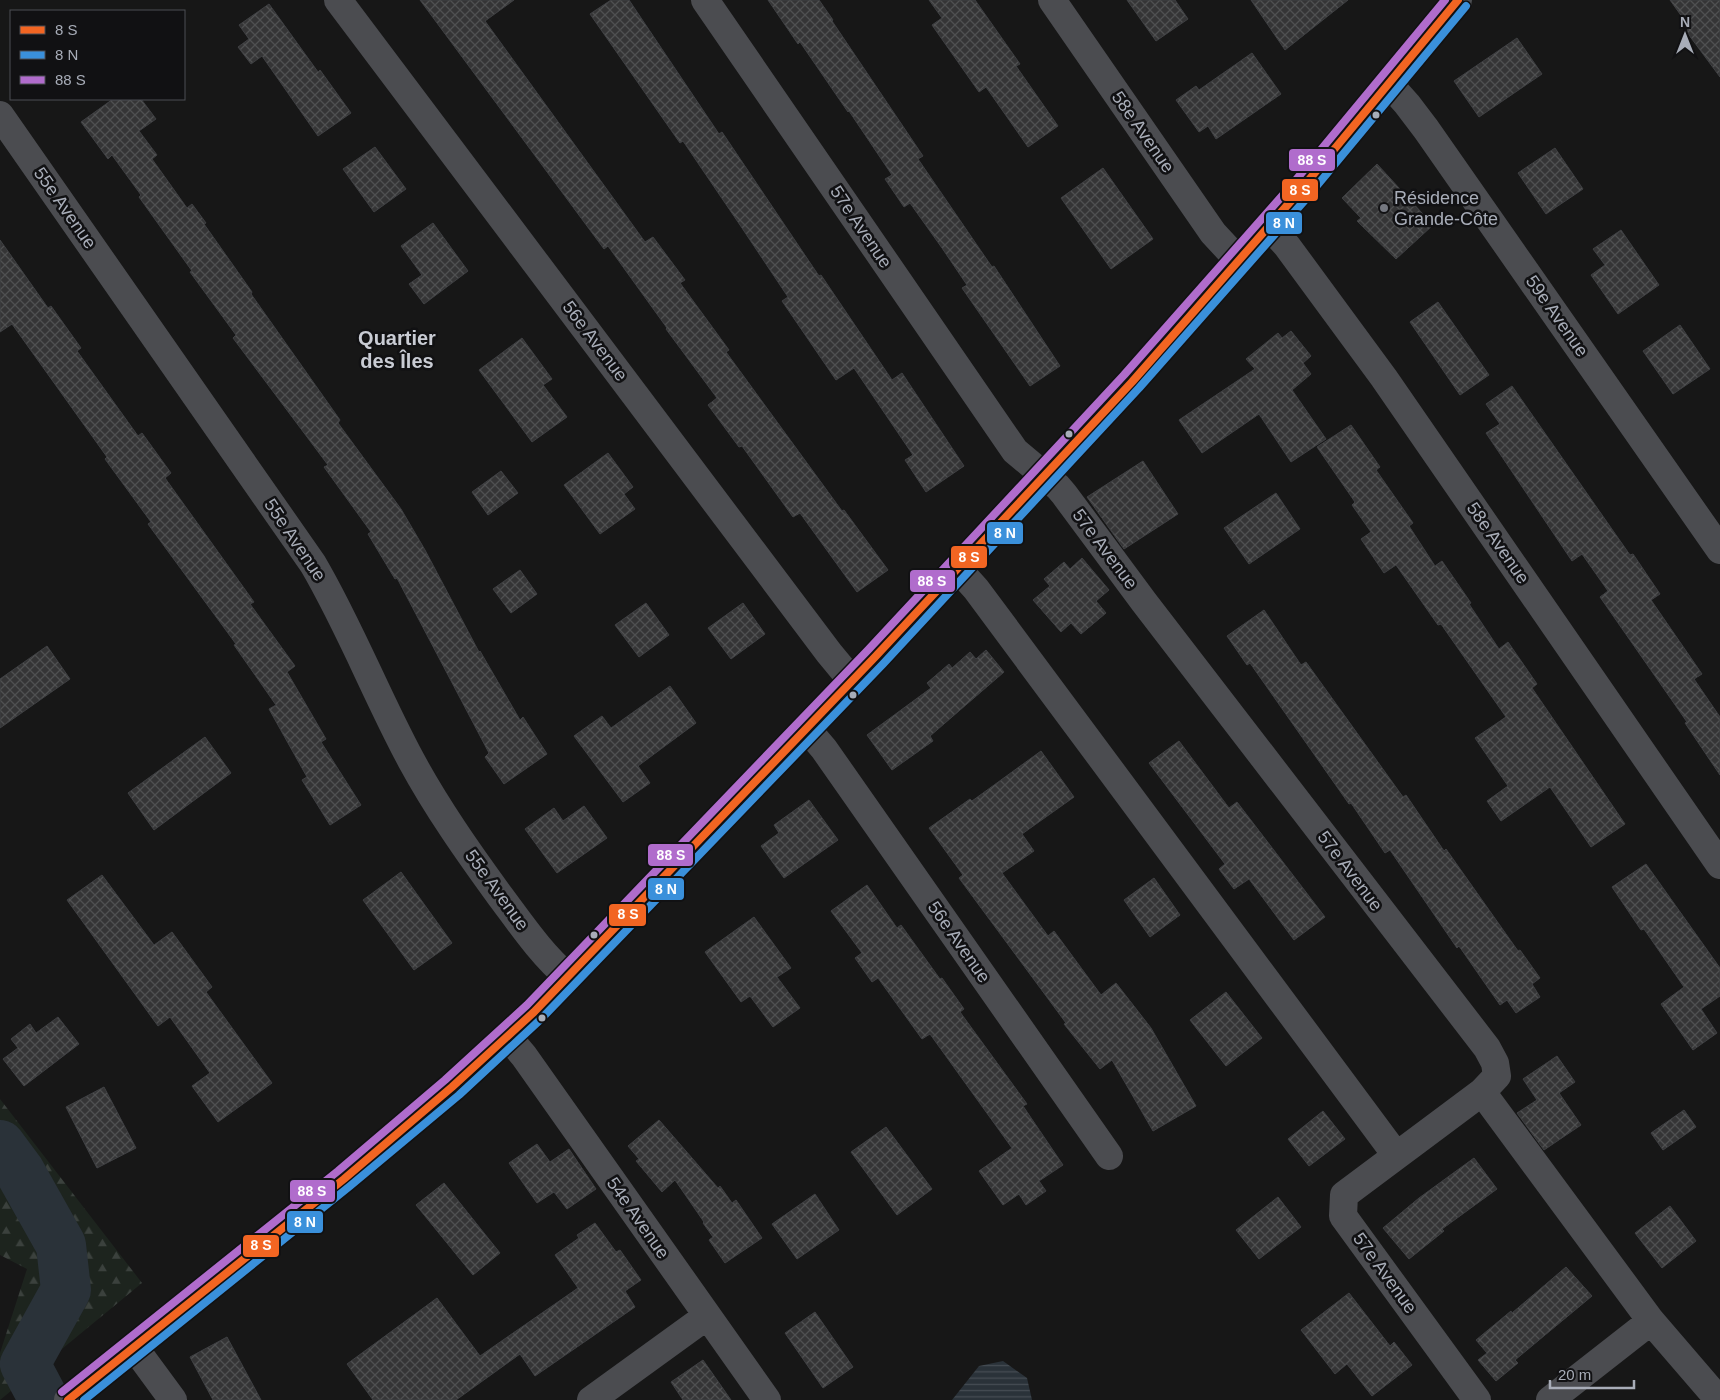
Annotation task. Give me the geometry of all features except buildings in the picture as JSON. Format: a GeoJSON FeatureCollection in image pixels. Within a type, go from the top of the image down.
{"type":"FeatureCollection","features":[{"type":"Feature","properties":{"kind":"main road"},"geometry":{"type":"LineString","coordinates":[[72,1398],[371,1157],[542,1005],[853,682],[1045,475],[1239,261],[1390,85],[1452,2]]}},
{"type":"Feature","properties":{"kind":"street","name":"56e Avenue"},"geometry":{"type":"LineString","coordinates":[[338,0],[829,653],[853,682]]}},
{"type":"Feature","properties":{"kind":"street","name":"57e Avenue"},"geometry":{"type":"LineString","coordinates":[[705,0],[1015,451],[1045,475],[1064,494],[1150,610],[1487,1048],[1495,1063],[1497,1076],[1482,1092],[1344,1195],[1343,1216],[1477,1400]]}},
{"type":"Feature","properties":{"kind":"street","name":"58e Avenue"},"geometry":{"type":"LineString","coordinates":[[1052,0],[1213,233],[1239,261]]}},
{"type":"Feature","properties":{"kind":"street","name":"59e Avenue"},"geometry":{"type":"LineString","coordinates":[[1390,85],[1426,129],[1720,550]]}},
{"type":"Feature","properties":{"kind":"street","name":"55e Avenue"},"geometry":{"type":"LineString","coordinates":[[0,115],[313,564],[334,600],[410,759],[436,804],[540,950],[553,965],[568,977]]}},
{"type":"Feature","properties":{"kind":"street","name":"58e Avenue"},"geometry":{"type":"LineString","coordinates":[[1269,226],[1287,246],[1384,378],[1720,865]]}},
{"type":"Feature","properties":{"kind":"street"},"geometry":{"type":"LineString","coordinates":[[958,569],[982,597],[1396,1155]]}},
{"type":"Feature","properties":{"kind":"street","name":"56e Avenue"},"geometry":{"type":"LineString","coordinates":[[808,729],[824,749],[1108,1156]]}},
{"type":"Feature","properties":{"kind":"street","name":"54e Avenue"},"geometry":{"type":"LineString","coordinates":[[508,1037],[571,1121],[767,1400]]}},
{"type":"Feature","properties":{"kind":"street"},"geometry":{"type":"LineString","coordinates":[[1482,1092],[1651,1321],[1720,1400]]}},
{"type":"Feature","properties":{"kind":"street"},"geometry":{"type":"LineString","coordinates":[[591,1400],[707,1316]]}},
{"type":"Feature","properties":{"kind":"street"},"geometry":{"type":"LineString","coordinates":[[1550,1400],[1651,1321]]}},
{"type":"Feature","properties":{"kind":"street"},"geometry":{"type":"LineString","coordinates":[[134,1347],[173,1400]]}},
{"type":"Feature","properties":{"kind":"green space"},"geometry":{"type":"Polygon","coordinates":[[[0,1099],[142,1283],[0,1400],[0,1353],[27,1269],[0,1255],[0,1099]]]}},
{"type":"Feature","properties":{"kind":"shaded area"},"geometry":{"type":"Polygon","coordinates":[[[1003,1361],[1027,1378],[1032,1400],[952,1400],[979,1366],[1003,1361]]]}},
{"type":"Feature","properties":{"kind":"waterway"},"geometry":{"type":"LineString","coordinates":[[0,1145],[20,1172],[61,1245],[66,1290],[25,1364],[44,1400]]}},
{"type":"Feature","properties":{"kind":"transit line"},"geometry":{"type":"LineString","coordinates":[[62,1392],[338,1171],[445,1080],[527,1005],[868,650],[1124,375],[1290,187],[1445,0]]}},
{"type":"Feature","properties":{"kind":"transit line"},"geometry":{"type":"LineString","coordinates":[[68,1400],[344,1179],[452,1087],[534,1012],[875,657],[1132,382],[1298,193],[1458,0]]}},
{"type":"Feature","properties":{"kind":"transit line"},"geometry":{"type":"LineString","coordinates":[[84,1400],[350,1186],[459,1095],[541,1019],[883,664],[1139,388],[1305,200],[1466,6]]}},
{"type":"Feature","properties":{"kind":"place","name":"Résidence Grande-Côte"},"geometry":{"type":"Point","coordinates":[1384,208]}},
{"type":"Feature","properties":{"kind":"district","name":"Quartier des Îles"},"geometry":{"type":"Point","coordinates":[397,350]}}]}
